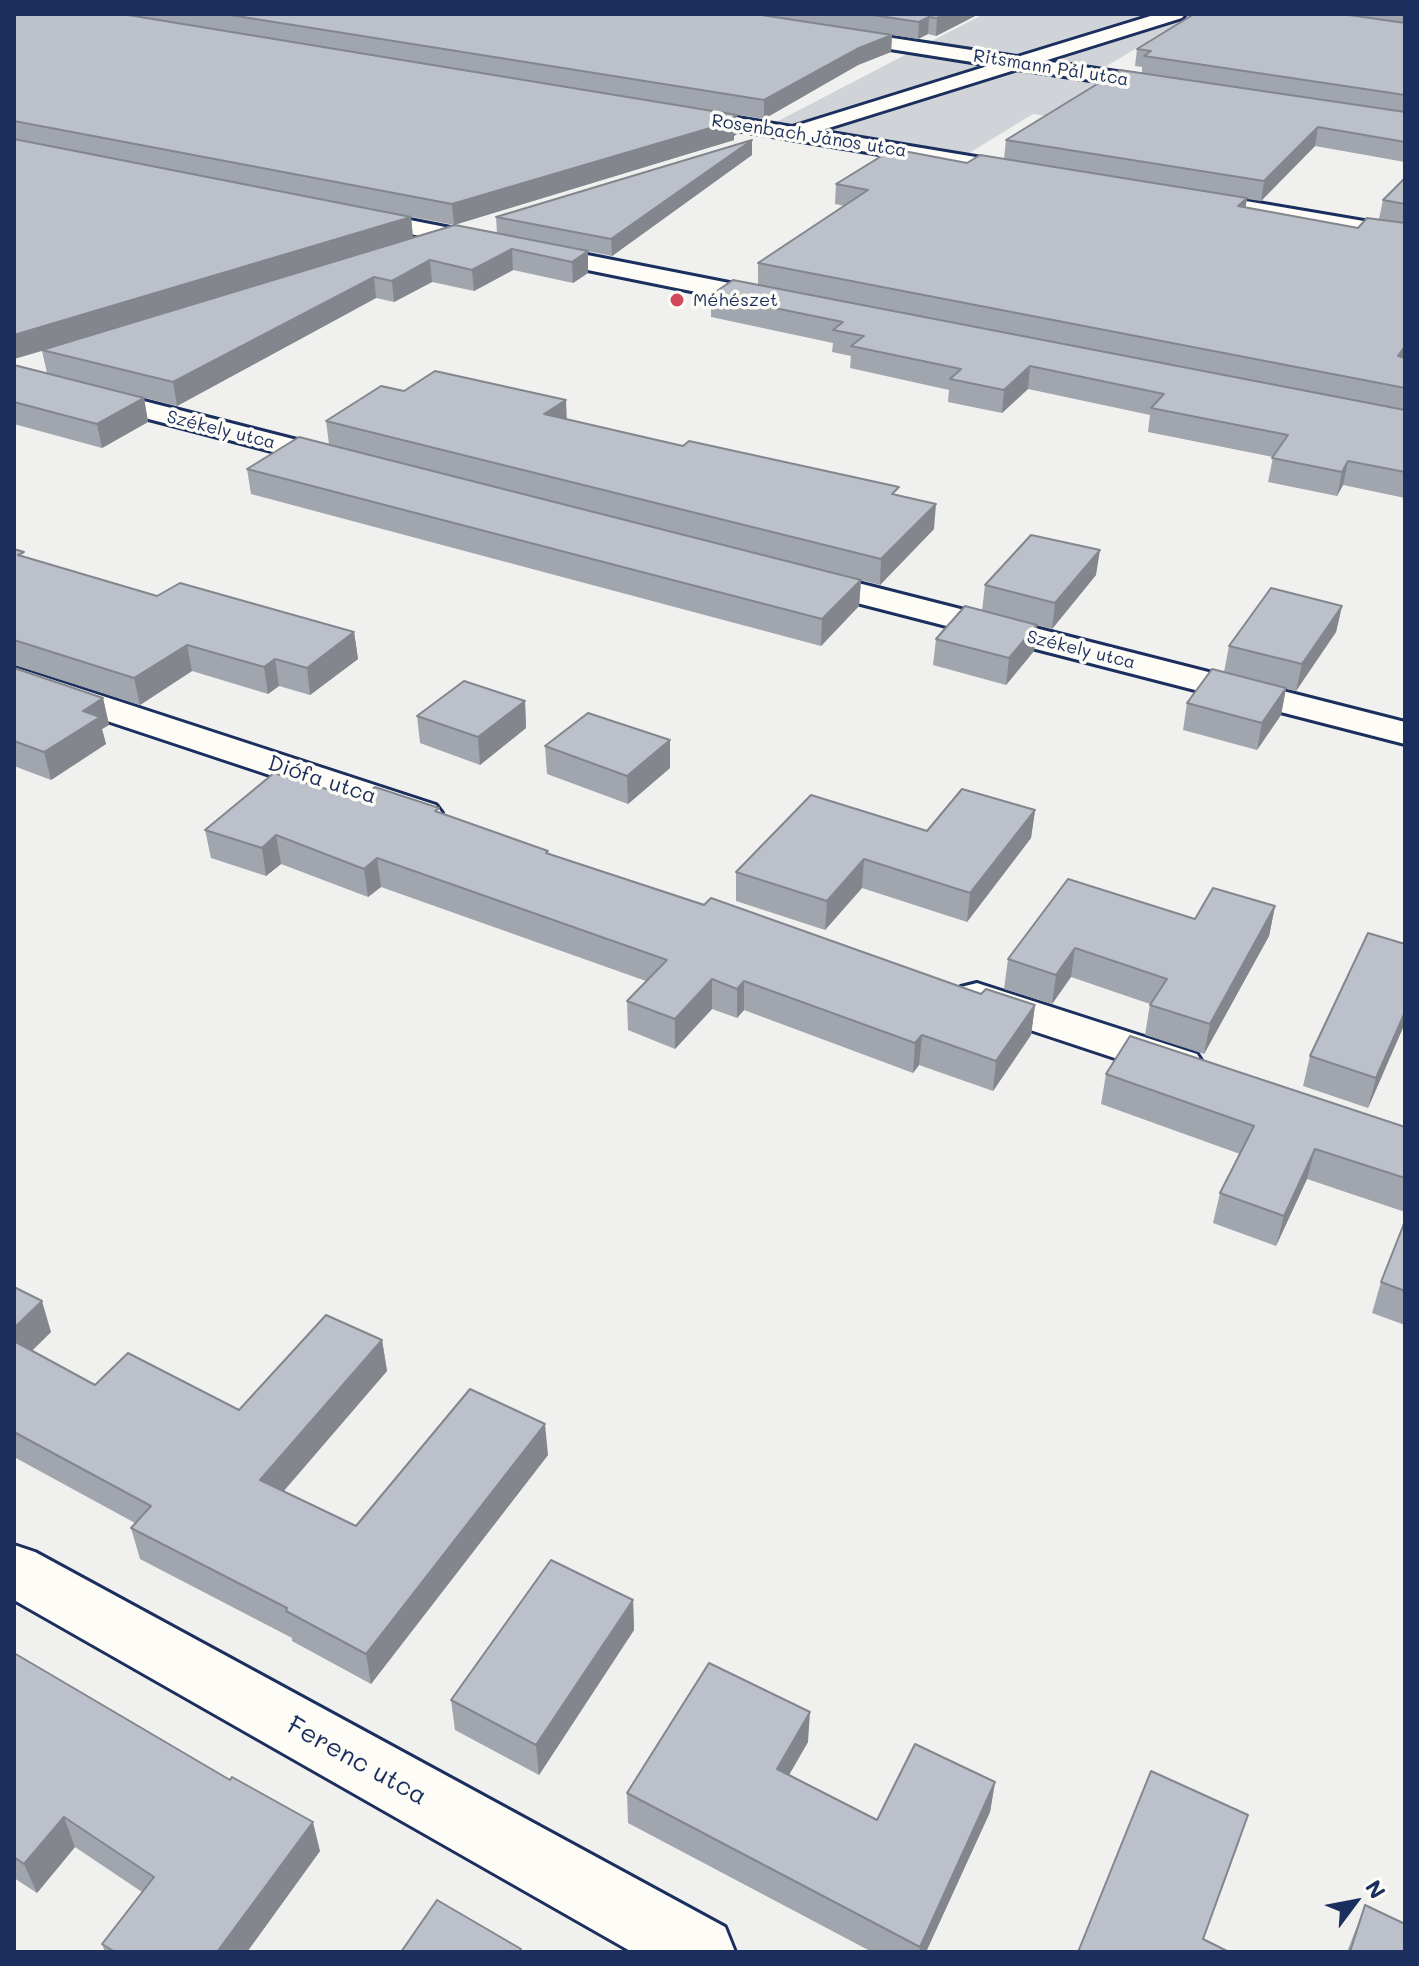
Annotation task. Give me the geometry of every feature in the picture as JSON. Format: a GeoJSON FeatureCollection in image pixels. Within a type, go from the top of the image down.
{"type":"FeatureCollection","features":[{"type":"Feature","properties":{"kind":"street"},"geometry":{"type":"LineString","coordinates":[[746,146],[1176,14]]}},
{"type":"Feature","properties":{"kind":"street","name":"Ritsmann Pál utca"},"geometry":{"type":"LineString","coordinates":[[820,32],[1183,88]]}},
{"type":"Feature","properties":{"kind":"street","name":"Rosenbach János utca"},"geometry":{"type":"LineString","coordinates":[[660,111],[1050,175]]}},
{"type":"Feature","properties":{"kind":"street"},"geometry":{"type":"LineString","coordinates":[[1220,204],[1405,235]]}},
{"type":"Feature","properties":{"kind":"street"},"geometry":{"type":"LineString","coordinates":[[327,211],[811,307]]}},
{"type":"Feature","properties":{"kind":"street"},"geometry":{"type":"LineString","coordinates":[[407,250],[495,223]]}},
{"type":"Feature","properties":{"kind":"street"},"geometry":{"type":"LineString","coordinates":[[14,374],[59,357]]}},
{"type":"Feature","properties":{"kind":"street","name":"Székely utca"},"geometry":{"type":"LineString","coordinates":[[14,374],[369,468]]}},
{"type":"Feature","properties":{"kind":"street","name":"Székely utca"},"geometry":{"type":"LineString","coordinates":[[771,571],[1405,733]]}},
{"type":"Feature","properties":{"kind":"street","name":"Diófa utca"},"geometry":{"type":"LineString","coordinates":[[14,678],[452,823]]}},
{"type":"Feature","properties":{"kind":"street"},"geometry":{"type":"LineString","coordinates":[[936,984],[1224,1079]]}},
{"type":"Feature","properties":{"kind":"street","name":"Ferenc utca"},"geometry":{"type":"LineString","coordinates":[[14,1570],[700,1952]]}},
{"type":"Feature","properties":{"kind":"shaded area"},"geometry":{"type":"Polygon","coordinates":[[[984,14],[1195,14],[1103,68],[1186,82],[1129,129],[1033,114],[966,155],[776,122],[984,14]]]}},
{"type":"Feature","properties":{"kind":"building"},"geometry":{"type":"Polygon","coordinates":[[[14,14],[122,14],[737,115],[728,120],[734,121],[452,204],[14,121],[14,14]]]}},
{"type":"Feature","properties":{"kind":"building"},"geometry":{"type":"Polygon","coordinates":[[[224,14],[755,14],[892,35],[859,48],[764,100],[224,14]]]}},
{"type":"Feature","properties":{"kind":"building"},"geometry":{"type":"Polygon","coordinates":[[[866,14],[946,14],[919,22],[866,14]]]}},
{"type":"Feature","properties":{"kind":"building"},"geometry":{"type":"Polygon","coordinates":[[[1194,14],[1342,14],[1405,23],[1405,95],[1144,56],[1151,51],[1137,49],[1194,14]]]}},
{"type":"Feature","properties":{"kind":"building"},"geometry":{"type":"Polygon","coordinates":[[[1120,70],[1405,112],[1405,142],[1318,127],[1264,181],[1006,140],[1120,70]]]}},
{"type":"Feature","properties":{"kind":"building"},"geometry":{"type":"Polygon","coordinates":[[[14,139],[411,217],[14,335],[14,139]]]}},
{"type":"Feature","properties":{"kind":"building"},"geometry":{"type":"Polygon","coordinates":[[[752,140],[611,239],[496,217],[752,140]]]}},
{"type":"Feature","properties":{"kind":"building"},"geometry":{"type":"Polygon","coordinates":[[[893,149],[967,163],[980,155],[1247,198],[1238,206],[1358,228],[1367,218],[1405,223],[1405,346],[1398,356],[1405,358],[1405,388],[758,263],[868,190],[836,184],[893,149]]]}},
{"type":"Feature","properties":{"kind":"building"},"geometry":{"type":"Polygon","coordinates":[[[1405,178],[1405,204],[1383,200],[1405,178]]]}},
{"type":"Feature","properties":{"kind":"building"},"geometry":{"type":"Polygon","coordinates":[[[455,225],[588,251],[572,262],[512,249],[472,270],[430,260],[392,281],[374,277],[173,382],[42,350],[455,225]]]}},
{"type":"Feature","properties":{"kind":"building"},"geometry":{"type":"Polygon","coordinates":[[[733,280],[1405,410],[1405,472],[1348,461],[1342,472],[1272,458],[1288,435],[1151,408],[1164,394],[1030,366],[1004,390],[950,379],[961,369],[851,346],[864,336],[833,330],[843,322],[711,295],[733,280]]]}},
{"type":"Feature","properties":{"kind":"building"},"geometry":{"type":"Polygon","coordinates":[[[14,365],[144,398],[97,424],[14,402],[14,365]]]}},
{"type":"Feature","properties":{"kind":"building"},"geometry":{"type":"Polygon","coordinates":[[[435,371],[566,400],[544,414],[683,446],[689,441],[899,487],[892,494],[936,504],[881,559],[326,421],[381,386],[404,391],[435,371]]]}},
{"type":"Feature","properties":{"kind":"building"},"geometry":{"type":"Polygon","coordinates":[[[299,437],[861,580],[822,619],[247,469],[299,437]]]}},
{"type":"Feature","properties":{"kind":"building"},"geometry":{"type":"Polygon","coordinates":[[[1031,535],[1100,550],[1055,603],[985,585],[1031,535]]]}},
{"type":"Feature","properties":{"kind":"building"},"geometry":{"type":"Polygon","coordinates":[[[14,549],[24,552],[18,555],[157,596],[180,583],[354,632],[307,668],[275,659],[264,667],[187,645],[134,678],[14,640],[14,549]]]}},
{"type":"Feature","properties":{"kind":"building"},"geometry":{"type":"Polygon","coordinates":[[[1271,588],[1342,606],[1302,664],[1229,646],[1271,588]]]}},
{"type":"Feature","properties":{"kind":"building"},"geometry":{"type":"Polygon","coordinates":[[[965,606],[1037,625],[1009,658],[936,639],[965,606]]]}},
{"type":"Feature","properties":{"kind":"building"},"geometry":{"type":"Polygon","coordinates":[[[14,668],[103,698],[83,711],[100,717],[44,752],[14,741],[14,668]]]}},
{"type":"Feature","properties":{"kind":"building"},"geometry":{"type":"Polygon","coordinates":[[[1212,669],[1286,688],[1262,723],[1187,703],[1212,669]]]}},
{"type":"Feature","properties":{"kind":"building"},"geometry":{"type":"Polygon","coordinates":[[[464,681],[525,701],[478,737],[417,716],[464,681]]]}},
{"type":"Feature","properties":{"kind":"building"},"geometry":{"type":"Polygon","coordinates":[[[588,713],[670,740],[627,776],[545,746],[588,713]]]}},
{"type":"Feature","properties":{"kind":"building"},"geometry":{"type":"Polygon","coordinates":[[[274,773],[359,799],[375,787],[439,808],[435,811],[548,851],[546,853],[704,905],[711,898],[981,994],[986,989],[1035,1005],[996,1061],[922,1035],[915,1043],[744,981],[737,989],[712,979],[675,1019],[627,1001],[667,960],[377,858],[364,869],[276,835],[262,848],[205,830],[274,773]]]}},
{"type":"Feature","properties":{"kind":"building"},"geometry":{"type":"Polygon","coordinates":[[[962,789],[1035,810],[970,893],[864,859],[827,901],[736,872],[811,795],[927,831],[962,789]]]}},
{"type":"Feature","properties":{"kind":"building"},"geometry":{"type":"Polygon","coordinates":[[[1068,879],[1195,919],[1213,888],[1275,906],[1210,1024],[1150,1005],[1167,979],[1075,948],[1056,975],[1008,959],[1068,879]]]}},
{"type":"Feature","properties":{"kind":"building"},"geometry":{"type":"Polygon","coordinates":[[[1368,933],[1405,944],[1405,1012],[1376,1078],[1310,1056],[1368,933]]]}},
{"type":"Feature","properties":{"kind":"building"},"geometry":{"type":"Polygon","coordinates":[[[1130,1036],[1405,1127],[1405,1178],[1315,1149],[1284,1216],[1220,1193],[1254,1126],[1106,1074],[1130,1036]]]}},
{"type":"Feature","properties":{"kind":"building"},"geometry":{"type":"Polygon","coordinates":[[[1405,1221],[1405,1291],[1381,1282],[1405,1221]]]}},
{"type":"Feature","properties":{"kind":"building"},"geometry":{"type":"Polygon","coordinates":[[[14,1287],[42,1301],[14,1328],[14,1287]]]}},
{"type":"Feature","properties":{"kind":"building"},"geometry":{"type":"Polygon","coordinates":[[[326,1315],[382,1340],[260,1480],[356,1526],[470,1389],[545,1424],[366,1654],[286,1611],[287,1608],[131,1528],[151,1506],[14,1432],[14,1341],[95,1385],[128,1353],[239,1410],[326,1315]]]}},
{"type":"Feature","properties":{"kind":"building"},"geometry":{"type":"Polygon","coordinates":[[[551,1560],[633,1600],[536,1745],[451,1700],[551,1560]]]}},
{"type":"Feature","properties":{"kind":"building"},"geometry":{"type":"Polygon","coordinates":[[[14,1653],[230,1780],[232,1777],[313,1822],[217,1952],[115,1952],[102,1944],[154,1877],[64,1817],[24,1864],[14,1857],[14,1653]]]}},
{"type":"Feature","properties":{"kind":"building"},"geometry":{"type":"Polygon","coordinates":[[[709,1663],[810,1712],[777,1769],[877,1820],[915,1744],[995,1782],[920,1947],[627,1793],[709,1663]]]}},
{"type":"Feature","properties":{"kind":"building"},"geometry":{"type":"Polygon","coordinates":[[[1151,1771],[1248,1815],[1203,1939],[1229,1952],[1078,1952],[1151,1771]]]}},
{"type":"Feature","properties":{"kind":"building"},"geometry":{"type":"Polygon","coordinates":[[[437,1900],[521,1949],[519,1952],[401,1952],[437,1900]]]}},
{"type":"Feature","properties":{"kind":"building"},"geometry":{"type":"Polygon","coordinates":[[[1365,1905],[1405,1924],[1405,1952],[1350,1952],[1365,1905]]]}},
{"type":"Feature","properties":{"kind":"place","name":"Méhészet"},"geometry":{"type":"Point","coordinates":[677,300]}}]}
